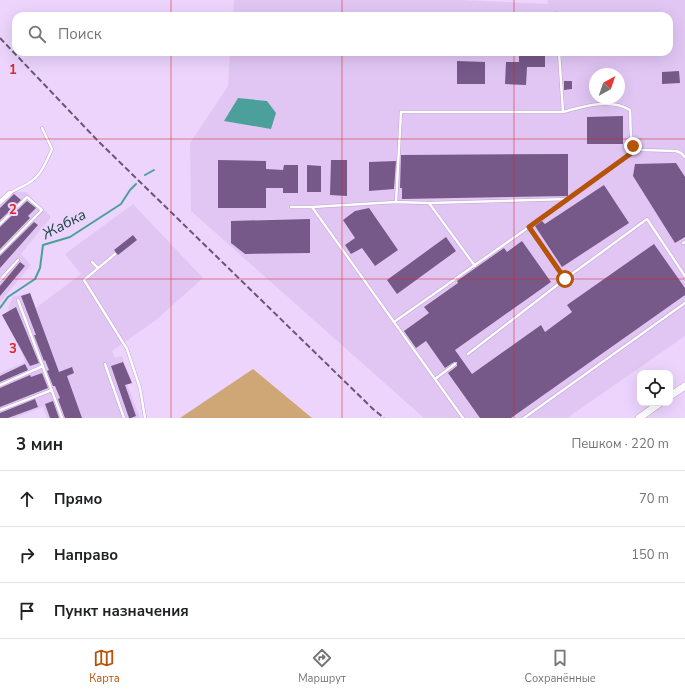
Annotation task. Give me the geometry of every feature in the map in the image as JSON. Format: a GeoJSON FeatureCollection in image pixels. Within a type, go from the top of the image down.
{"type":"FeatureCollection","features":[{"type":"Feature","properties":{"kind":"main road"},"geometry":{"type":"LineString","coordinates":[[673,394],[685,386]]}},
{"type":"Feature","properties":{"kind":"main road"},"geometry":{"type":"LineString","coordinates":[[639,418],[656,406]]}},
{"type":"Feature","properties":{"kind":"street"},"geometry":{"type":"LineString","coordinates":[[0,202],[10,193]]}},
{"type":"Feature","properties":{"kind":"lane"},"geometry":{"type":"LineString","coordinates":[[558,56],[562,112]]}},
{"type":"Feature","properties":{"kind":"lane"},"geometry":{"type":"LineString","coordinates":[[396,202],[401,112],[562,112],[590,104],[623,106],[630,110],[631,140],[633,146],[642,150],[681,152],[685,157]]}},
{"type":"Feature","properties":{"kind":"lane"},"geometry":{"type":"LineString","coordinates":[[10,193],[33,181],[52,150],[42,128]]}},
{"type":"Feature","properties":{"kind":"lane"},"geometry":{"type":"LineString","coordinates":[[394,322],[475,266],[637,149]]}},
{"type":"Feature","properties":{"kind":"lane"},"geometry":{"type":"LineString","coordinates":[[0,224],[27,197],[42,210],[0,253]]}},
{"type":"Feature","properties":{"kind":"lane"},"geometry":{"type":"LineString","coordinates":[[291,207],[396,202],[430,203],[569,199]]}},
{"type":"Feature","properties":{"kind":"lane"},"geometry":{"type":"LineString","coordinates":[[430,203],[475,266]]}},
{"type":"Feature","properties":{"kind":"lane"},"geometry":{"type":"LineString","coordinates":[[312,207],[463,418]]}},
{"type":"Feature","properties":{"kind":"lane"},"geometry":{"type":"LineString","coordinates":[[468,354],[565,279],[647,219],[685,276]]}},
{"type":"Feature","properties":{"kind":"lane"},"geometry":{"type":"LineString","coordinates":[[529,227],[565,279]]}},
{"type":"Feature","properties":{"kind":"lane"},"geometry":{"type":"LineString","coordinates":[[115,254],[84,280],[127,349],[140,388],[144,418]]}},
{"type":"Feature","properties":{"kind":"lane"},"geometry":{"type":"LineString","coordinates":[[0,280],[18,260]]}},
{"type":"Feature","properties":{"kind":"lane"},"geometry":{"type":"LineString","coordinates":[[92,262],[98,268]]}},
{"type":"Feature","properties":{"kind":"lane"},"geometry":{"type":"LineString","coordinates":[[18,300],[62,418]]}},
{"type":"Feature","properties":{"kind":"lane"},"geometry":{"type":"LineString","coordinates":[[524,418],[685,303]]}},
{"type":"Feature","properties":{"kind":"lane"},"geometry":{"type":"LineString","coordinates":[[106,364],[124,418]]}},
{"type":"Feature","properties":{"kind":"lane"},"geometry":{"type":"LineString","coordinates":[[435,379],[455,364]]}},
{"type":"Feature","properties":{"kind":"lane"},"geometry":{"type":"LineString","coordinates":[[0,385],[43,366]]}},
{"type":"Feature","properties":{"kind":"lane"},"geometry":{"type":"LineString","coordinates":[[0,410],[52,390]]}},
{"type":"Feature","properties":{"kind":"shaded area"},"geometry":{"type":"Polygon","coordinates":[[[234,0],[463,0],[547,4],[548,0],[685,0],[685,336],[567,418],[424,418],[191,211],[190,143],[228,86],[230,56],[673,56],[673,12],[233,12],[234,0]]]}},
{"type":"Feature","properties":{"kind":"shaded area"},"geometry":{"type":"Polygon","coordinates":[[[238,98],[267,101],[276,113],[271,129],[224,121],[238,98]]]}},
{"type":"Feature","properties":{"kind":"shaded area"},"geometry":{"type":"Polygon","coordinates":[[[13,192],[26,192],[51,217],[21,254],[31,265],[0,302],[0,206],[13,192]]]}},
{"type":"Feature","properties":{"kind":"shaded area"},"geometry":{"type":"Polygon","coordinates":[[[133,204],[203,278],[156,320],[112,351],[115,358],[122,356],[132,382],[127,384],[140,418],[47,418],[43,407],[14,418],[0,418],[0,373],[25,362],[8,308],[13,297],[30,293],[36,308],[81,274],[65,254],[133,204]]]}},
{"type":"Feature","properties":{"kind":"shaded area"},"geometry":{"type":"Polygon","coordinates":[[[253,369],[312,418],[180,418],[253,369]]]}},
{"type":"Feature","properties":{"kind":"building"},"geometry":{"type":"Polygon","coordinates":[[[519,56],[545,56],[545,67],[527,67],[526,85],[505,84],[506,62],[519,62],[519,56]]]}},
{"type":"Feature","properties":{"kind":"building"},"geometry":{"type":"Polygon","coordinates":[[[457,61],[485,62],[485,84],[457,84],[457,61]]]}},
{"type":"Feature","properties":{"kind":"building"},"geometry":{"type":"Polygon","coordinates":[[[679,71],[680,83],[662,84],[662,72],[679,71]]]}},
{"type":"Feature","properties":{"kind":"building"},"geometry":{"type":"Polygon","coordinates":[[[564,81],[572,81],[572,89],[564,90],[564,81]]]}},
{"type":"Feature","properties":{"kind":"building"},"geometry":{"type":"Polygon","coordinates":[[[623,116],[623,144],[587,144],[587,117],[623,116]]]}},
{"type":"Feature","properties":{"kind":"building"},"geometry":{"type":"Polygon","coordinates":[[[568,154],[568,196],[402,199],[402,188],[400,188],[401,155],[568,154]]]}},
{"type":"Feature","properties":{"kind":"building"},"geometry":{"type":"Polygon","coordinates":[[[218,160],[266,161],[266,169],[283,170],[284,165],[298,165],[298,193],[283,193],[283,188],[266,188],[266,208],[218,208],[218,160]]]}},
{"type":"Feature","properties":{"kind":"building"},"geometry":{"type":"Polygon","coordinates":[[[331,160],[347,160],[347,196],[330,195],[331,160]]]}},
{"type":"Feature","properties":{"kind":"building"},"geometry":{"type":"Polygon","coordinates":[[[396,161],[394,189],[369,191],[369,162],[396,161]]]}},
{"type":"Feature","properties":{"kind":"building"},"geometry":{"type":"Polygon","coordinates":[[[676,163],[685,177],[685,237],[675,243],[633,176],[635,164],[676,163]]]}},
{"type":"Feature","properties":{"kind":"building"},"geometry":{"type":"Polygon","coordinates":[[[307,165],[321,166],[321,192],[307,192],[307,165]]]}},
{"type":"Feature","properties":{"kind":"building"},"geometry":{"type":"Polygon","coordinates":[[[604,185],[629,223],[562,267],[535,226],[542,221],[545,224],[604,185]]]}},
{"type":"Feature","properties":{"kind":"building"},"geometry":{"type":"Polygon","coordinates":[[[14,194],[21,200],[0,220],[0,208],[14,194]]]}},
{"type":"Feature","properties":{"kind":"building"},"geometry":{"type":"Polygon","coordinates":[[[27,201],[36,208],[28,216],[30,218],[0,249],[0,227],[27,201]]]}},
{"type":"Feature","properties":{"kind":"building"},"geometry":{"type":"Polygon","coordinates":[[[369,208],[398,250],[375,266],[362,248],[351,254],[345,245],[355,238],[343,220],[355,211],[369,208]]]}},
{"type":"Feature","properties":{"kind":"building"},"geometry":{"type":"Polygon","coordinates":[[[310,219],[310,253],[245,254],[231,243],[231,221],[310,219]]]}},
{"type":"Feature","properties":{"kind":"building"},"geometry":{"type":"Polygon","coordinates":[[[34,222],[38,225],[0,268],[0,256],[34,222]]]}},
{"type":"Feature","properties":{"kind":"building"},"geometry":{"type":"Polygon","coordinates":[[[133,235],[137,240],[118,255],[114,250],[133,235]]]}},
{"type":"Feature","properties":{"kind":"building"},"geometry":{"type":"Polygon","coordinates":[[[446,237],[456,251],[397,294],[387,280],[446,237]]]}},
{"type":"Feature","properties":{"kind":"building"},"geometry":{"type":"Polygon","coordinates":[[[522,241],[551,282],[455,350],[472,374],[541,325],[545,332],[572,312],[567,305],[654,244],[685,288],[685,295],[511,418],[480,418],[448,373],[457,366],[457,362],[454,362],[445,368],[426,341],[416,348],[404,331],[429,313],[424,307],[458,283],[457,281],[504,248],[507,252],[522,241]]]}},
{"type":"Feature","properties":{"kind":"building"},"geometry":{"type":"Polygon","coordinates":[[[20,262],[25,266],[0,296],[0,286],[20,262]]]}},
{"type":"Feature","properties":{"kind":"building"},"geometry":{"type":"Polygon","coordinates":[[[30,293],[59,372],[72,367],[74,373],[67,376],[82,418],[65,418],[58,399],[60,398],[47,371],[49,370],[34,335],[36,335],[21,296],[30,293]]]}},
{"type":"Feature","properties":{"kind":"building"},"geometry":{"type":"Polygon","coordinates":[[[16,307],[39,363],[30,366],[2,315],[16,307]]]}},
{"type":"Feature","properties":{"kind":"building"},"geometry":{"type":"Polygon","coordinates":[[[123,362],[132,383],[125,385],[136,416],[131,418],[129,418],[111,366],[123,362]]]}},
{"type":"Feature","properties":{"kind":"building"},"geometry":{"type":"Polygon","coordinates":[[[25,364],[28,370],[0,382],[0,376],[25,364]]]}},
{"type":"Feature","properties":{"kind":"building"},"geometry":{"type":"Polygon","coordinates":[[[42,373],[48,388],[0,407],[0,388],[30,375],[31,377],[42,373]]]}},
{"type":"Feature","properties":{"kind":"building"},"geometry":{"type":"Polygon","coordinates":[[[35,399],[38,407],[8,418],[0,418],[0,413],[35,399]]]}},
{"type":"Feature","properties":{"kind":"building"},"geometry":{"type":"Polygon","coordinates":[[[53,401],[59,418],[50,418],[45,404],[53,401]]]}},
{"type":"Feature","properties":{"kind":"waterway","name":"Жабка"},"geometry":{"type":"LineString","coordinates":[[145,175],[154,170]]}},
{"type":"Feature","properties":{"kind":"waterway","name":"Жабка"},"geometry":{"type":"LineString","coordinates":[[0,308],[8,297],[35,279],[40,268],[43,245],[70,237],[121,204],[136,184]]}},
{"type":"Feature","properties":{"kind":"railway"},"geometry":{"type":"LineString","coordinates":[[0,38],[12,51]]}},
{"type":"Feature","properties":{"kind":"railway"},"geometry":{"type":"LineString","coordinates":[[17,56],[98,141],[384,418]]}},
{"type":"Feature","properties":{"kind":"route"},"geometry":{"type":"LineString","coordinates":[[565,279],[529,227],[637,149],[633,146]]}}]}
